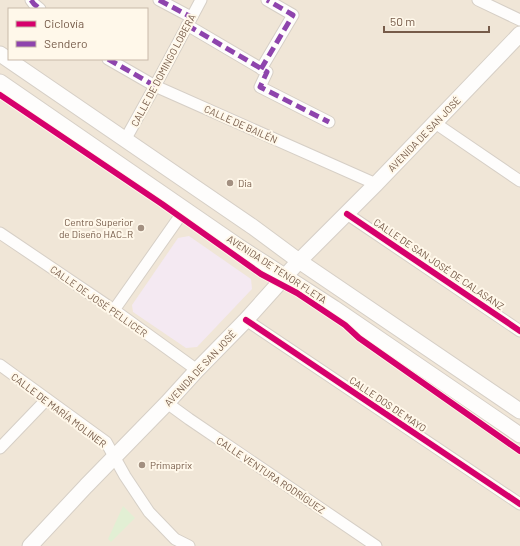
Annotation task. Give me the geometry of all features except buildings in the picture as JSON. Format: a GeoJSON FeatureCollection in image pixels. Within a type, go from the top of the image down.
{"type":"FeatureCollection","features":[{"type":"Feature","properties":{"kind":"main road","name":"AVENIDA DE SAN JOSÉ"},"geometry":{"type":"LineString","coordinates":[[30,546],[246,320],[299,261],[347,214],[520,34]]}},
{"type":"Feature","properties":{"kind":"main road","name":"AVENIDA DE TENOR FLETA"},"geometry":{"type":"LineString","coordinates":[[9,60],[253,227],[299,261],[520,411]]}},
{"type":"Feature","properties":{"kind":"main road","name":"AVENIDA DE TENOR FLETA"},"geometry":{"type":"LineString","coordinates":[[0,82],[238,246],[334,308],[520,435]]}},
{"type":"Feature","properties":{"kind":"street"},"geometry":{"type":"LineString","coordinates":[[159,0],[267,72],[260,87],[329,122]]}},
{"type":"Feature","properties":{"kind":"street","name":"CALLE DE DOMINGO LOBERA"},"geometry":{"type":"LineString","coordinates":[[125,140],[200,0]]}},
{"type":"Feature","properties":{"kind":"street"},"geometry":{"type":"LineString","coordinates":[[261,69],[293,15],[267,0]]}},
{"type":"Feature","properties":{"kind":"street"},"geometry":{"type":"LineString","coordinates":[[478,0],[520,20]]}},
{"type":"Feature","properties":{"kind":"street","name":"CALLE DE BAILÉN"},"geometry":{"type":"LineString","coordinates":[[110,60],[155,86],[376,184]]}},
{"type":"Feature","properties":{"kind":"street"},"geometry":{"type":"LineString","coordinates":[[435,123],[520,181]]}},
{"type":"Feature","properties":{"kind":"street"},"geometry":{"type":"LineString","coordinates":[[114,310],[184,209]]}},
{"type":"Feature","properties":{"kind":"street","name":"CALLE DE SAN JOSÉ DE CALASANZ"},"geometry":{"type":"LineString","coordinates":[[347,214],[520,331]]}},
{"type":"Feature","properties":{"kind":"street","name":"CALLE DE JOSÉ PELLICER"},"geometry":{"type":"LineString","coordinates":[[0,233],[114,310],[197,370]]}},
{"type":"Feature","properties":{"kind":"street","name":"CALLE DOS DE MAYO"},"geometry":{"type":"LineString","coordinates":[[246,320],[520,504]]}},
{"type":"Feature","properties":{"kind":"street","name":"CALLE DE MARÍA MOLINER"},"geometry":{"type":"LineString","coordinates":[[0,366],[106,442],[125,476],[150,512],[175,539],[189,546]]}},
{"type":"Feature","properties":{"kind":"street"},"geometry":{"type":"LineString","coordinates":[[0,448],[47,399]]}},
{"type":"Feature","properties":{"kind":"street","name":"CALLE VENTURA RODRÍGUEZ"},"geometry":{"type":"LineString","coordinates":[[167,402],[189,419],[376,546]]}},
{"type":"Feature","properties":{"kind":"shaded area"},"geometry":{"type":"Polygon","coordinates":[[[0,0],[520,0],[520,546],[0,546],[0,0]]]}},
{"type":"Feature","properties":{"kind":"shaded area"},"geometry":{"type":"Polygon","coordinates":[[[189,236],[251,279],[252,289],[197,347],[186,348],[133,312],[132,305],[178,238],[189,236]]]}},
{"type":"Feature","properties":{"kind":"green space"},"geometry":{"type":"Polygon","coordinates":[[[123,506],[135,518],[111,542],[108,539],[123,506]]]}},
{"type":"Feature","properties":{"kind":"marked path"},"geometry":{"type":"LineString","coordinates":[[31,0],[39,8]]}},
{"type":"Feature","properties":{"kind":"marked path"},"geometry":{"type":"LineString","coordinates":[[159,0],[191,17]]}},
{"type":"Feature","properties":{"kind":"marked path"},"geometry":{"type":"LineString","coordinates":[[261,69],[293,15],[267,0]]}},
{"type":"Feature","properties":{"kind":"marked path"},"geometry":{"type":"LineString","coordinates":[[187,25],[267,72],[260,87],[329,122]]}},
{"type":"Feature","properties":{"kind":"marked path"},"geometry":{"type":"LineString","coordinates":[[110,60],[155,86]]}},
{"type":"Feature","properties":{"kind":"cycle path"},"geometry":{"type":"LineString","coordinates":[[0,95],[162,204],[261,274],[297,293],[345,325],[359,338],[520,451]]}},
{"type":"Feature","properties":{"kind":"cycle path"},"geometry":{"type":"LineString","coordinates":[[347,214],[520,331]]}},
{"type":"Feature","properties":{"kind":"cycle path"},"geometry":{"type":"LineString","coordinates":[[246,320],[520,504]]}},
{"type":"Feature","properties":{"kind":"place","name":"Dia"},"geometry":{"type":"Point","coordinates":[230,183]}},
{"type":"Feature","properties":{"kind":"place","name":"Centro Superior de Diseño HAC_R"},"geometry":{"type":"Point","coordinates":[141,228]}},
{"type":"Feature","properties":{"kind":"place","name":"Primaprix"},"geometry":{"type":"Point","coordinates":[142,465]}}]}
